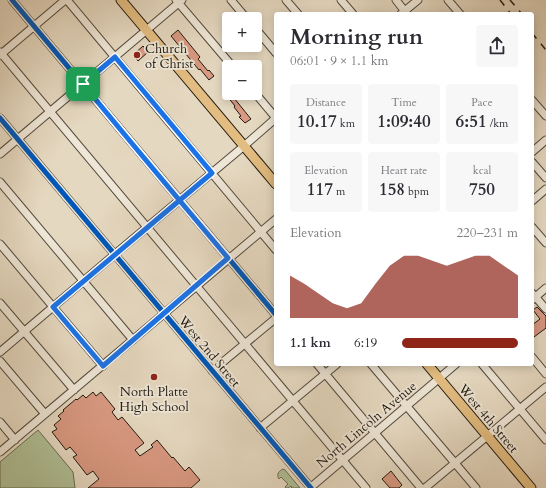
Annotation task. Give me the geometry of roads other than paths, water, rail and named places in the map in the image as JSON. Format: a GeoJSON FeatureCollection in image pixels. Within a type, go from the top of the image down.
{"type":"FeatureCollection","features":[{"type":"Feature","properties":{"kind":"main road"},"geometry":{"type":"LineString","coordinates":[[121,0],[274,182]]}},
{"type":"Feature","properties":{"kind":"main road","name":"West 4th Street"},"geometry":{"type":"LineString","coordinates":[[429,366],[531,488]]}},
{"type":"Feature","properties":{"kind":"street"},"geometry":{"type":"LineString","coordinates":[[12,0],[274,314]]}},
{"type":"Feature","properties":{"kind":"street"},"geometry":{"type":"LineString","coordinates":[[274,248],[66,0],[0,54],[148,227],[366,488]]}},
{"type":"Feature","properties":{"kind":"street"},"geometry":{"type":"LineString","coordinates":[[231,0],[241,12]]}},
{"type":"Feature","properties":{"kind":"street"},"geometry":{"type":"LineString","coordinates":[[286,0],[296,12]]}},
{"type":"Feature","properties":{"kind":"street"},"geometry":{"type":"LineString","coordinates":[[341,0],[350,12]]}},
{"type":"Feature","properties":{"kind":"street"},"geometry":{"type":"LineString","coordinates":[[396,0],[404,12]]}},
{"type":"Feature","properties":{"kind":"street"},"geometry":{"type":"LineString","coordinates":[[406,12],[418,0]]}},
{"type":"Feature","properties":{"kind":"street"},"geometry":{"type":"LineString","coordinates":[[448,0],[458,12]]}},
{"type":"Feature","properties":{"kind":"street"},"geometry":{"type":"LineString","coordinates":[[0,154],[147,30],[179,1],[227,60]]}},
{"type":"Feature","properties":{"kind":"street"},"geometry":{"type":"LineString","coordinates":[[262,36],[274,51]]}},
{"type":"Feature","properties":{"kind":"street"},"geometry":{"type":"LineString","coordinates":[[261,100],[274,116]]}},
{"type":"Feature","properties":{"kind":"street"},"geometry":{"type":"LineString","coordinates":[[534,103],[546,116]]}},
{"type":"Feature","properties":{"kind":"street","name":"West 2nd Street"},"geometry":{"type":"LineString","coordinates":[[0,118],[310,488]]}},
{"type":"Feature","properties":{"kind":"street"},"geometry":{"type":"LineString","coordinates":[[0,352],[274,120]]}},
{"type":"Feature","properties":{"kind":"street"},"geometry":{"type":"LineString","coordinates":[[534,150],[546,140]]}},
{"type":"Feature","properties":{"kind":"street"},"geometry":{"type":"LineString","coordinates":[[534,164],[546,178]]}},
{"type":"Feature","properties":{"kind":"street"},"geometry":{"type":"LineString","coordinates":[[0,182],[133,340]]}},
{"type":"Feature","properties":{"kind":"street"},"geometry":{"type":"LineString","coordinates":[[534,199],[546,189]]}},
{"type":"Feature","properties":{"kind":"street"},"geometry":{"type":"LineString","coordinates":[[0,452],[274,221]]}},
{"type":"Feature","properties":{"kind":"street"},"geometry":{"type":"LineString","coordinates":[[534,229],[546,243]]}},
{"type":"Feature","properties":{"kind":"street"},"geometry":{"type":"LineString","coordinates":[[0,244],[103,366]]}},
{"type":"Feature","properties":{"kind":"street"},"geometry":{"type":"LineString","coordinates":[[534,296],[546,288]]}},
{"type":"Feature","properties":{"kind":"street"},"geometry":{"type":"LineString","coordinates":[[534,298],[546,309]]}},
{"type":"Feature","properties":{"kind":"street"},"geometry":{"type":"LineString","coordinates":[[0,303],[74,390]]}},
{"type":"Feature","properties":{"kind":"street"},"geometry":{"type":"LineString","coordinates":[[212,371],[274,318]]}},
{"type":"Feature","properties":{"kind":"street"},"geometry":{"type":"LineString","coordinates":[[534,359],[546,374]]}},
{"type":"Feature","properties":{"kind":"street"},"geometry":{"type":"LineString","coordinates":[[0,360],[45,414]]}},
{"type":"Feature","properties":{"kind":"street"},"geometry":{"type":"LineString","coordinates":[[319,366],[421,488]]}},
{"type":"Feature","properties":{"kind":"street"},"geometry":{"type":"LineString","coordinates":[[260,428],[335,366]]}},
{"type":"Feature","properties":{"kind":"street"},"geometry":{"type":"LineString","coordinates":[[373,366],[476,488]]}},
{"type":"Feature","properties":{"kind":"street","name":"North Lincoln Avenue"},"geometry":{"type":"LineString","coordinates":[[310,488],[454,366]]}},
{"type":"Feature","properties":{"kind":"street"},"geometry":{"type":"LineString","coordinates":[[484,366],[546,440]]}},
{"type":"Feature","properties":{"kind":"street"},"geometry":{"type":"LineString","coordinates":[[425,488],[546,387]]}},
{"type":"Feature","properties":{"kind":"street"},"geometry":{"type":"LineString","coordinates":[[0,422],[15,440]]}},
{"type":"Feature","properties":{"kind":"railway"},"geometry":{"type":"LineString","coordinates":[[500,0],[509,12]]}},
{"type":"Feature","properties":{"kind":"railway"},"geometry":{"type":"LineString","coordinates":[[510,0],[520,12]]}},
{"type":"Feature","properties":{"kind":"railway"},"geometry":{"type":"LineString","coordinates":[[534,35],[546,50]]}},
{"type":"Feature","properties":{"kind":"place","name":"Church of Christ"},"geometry":{"type":"Point","coordinates":[137,55]}},
{"type":"Feature","properties":{"kind":"place","name":"North Platte High School"},"geometry":{"type":"Point","coordinates":[154,377]}}]}
